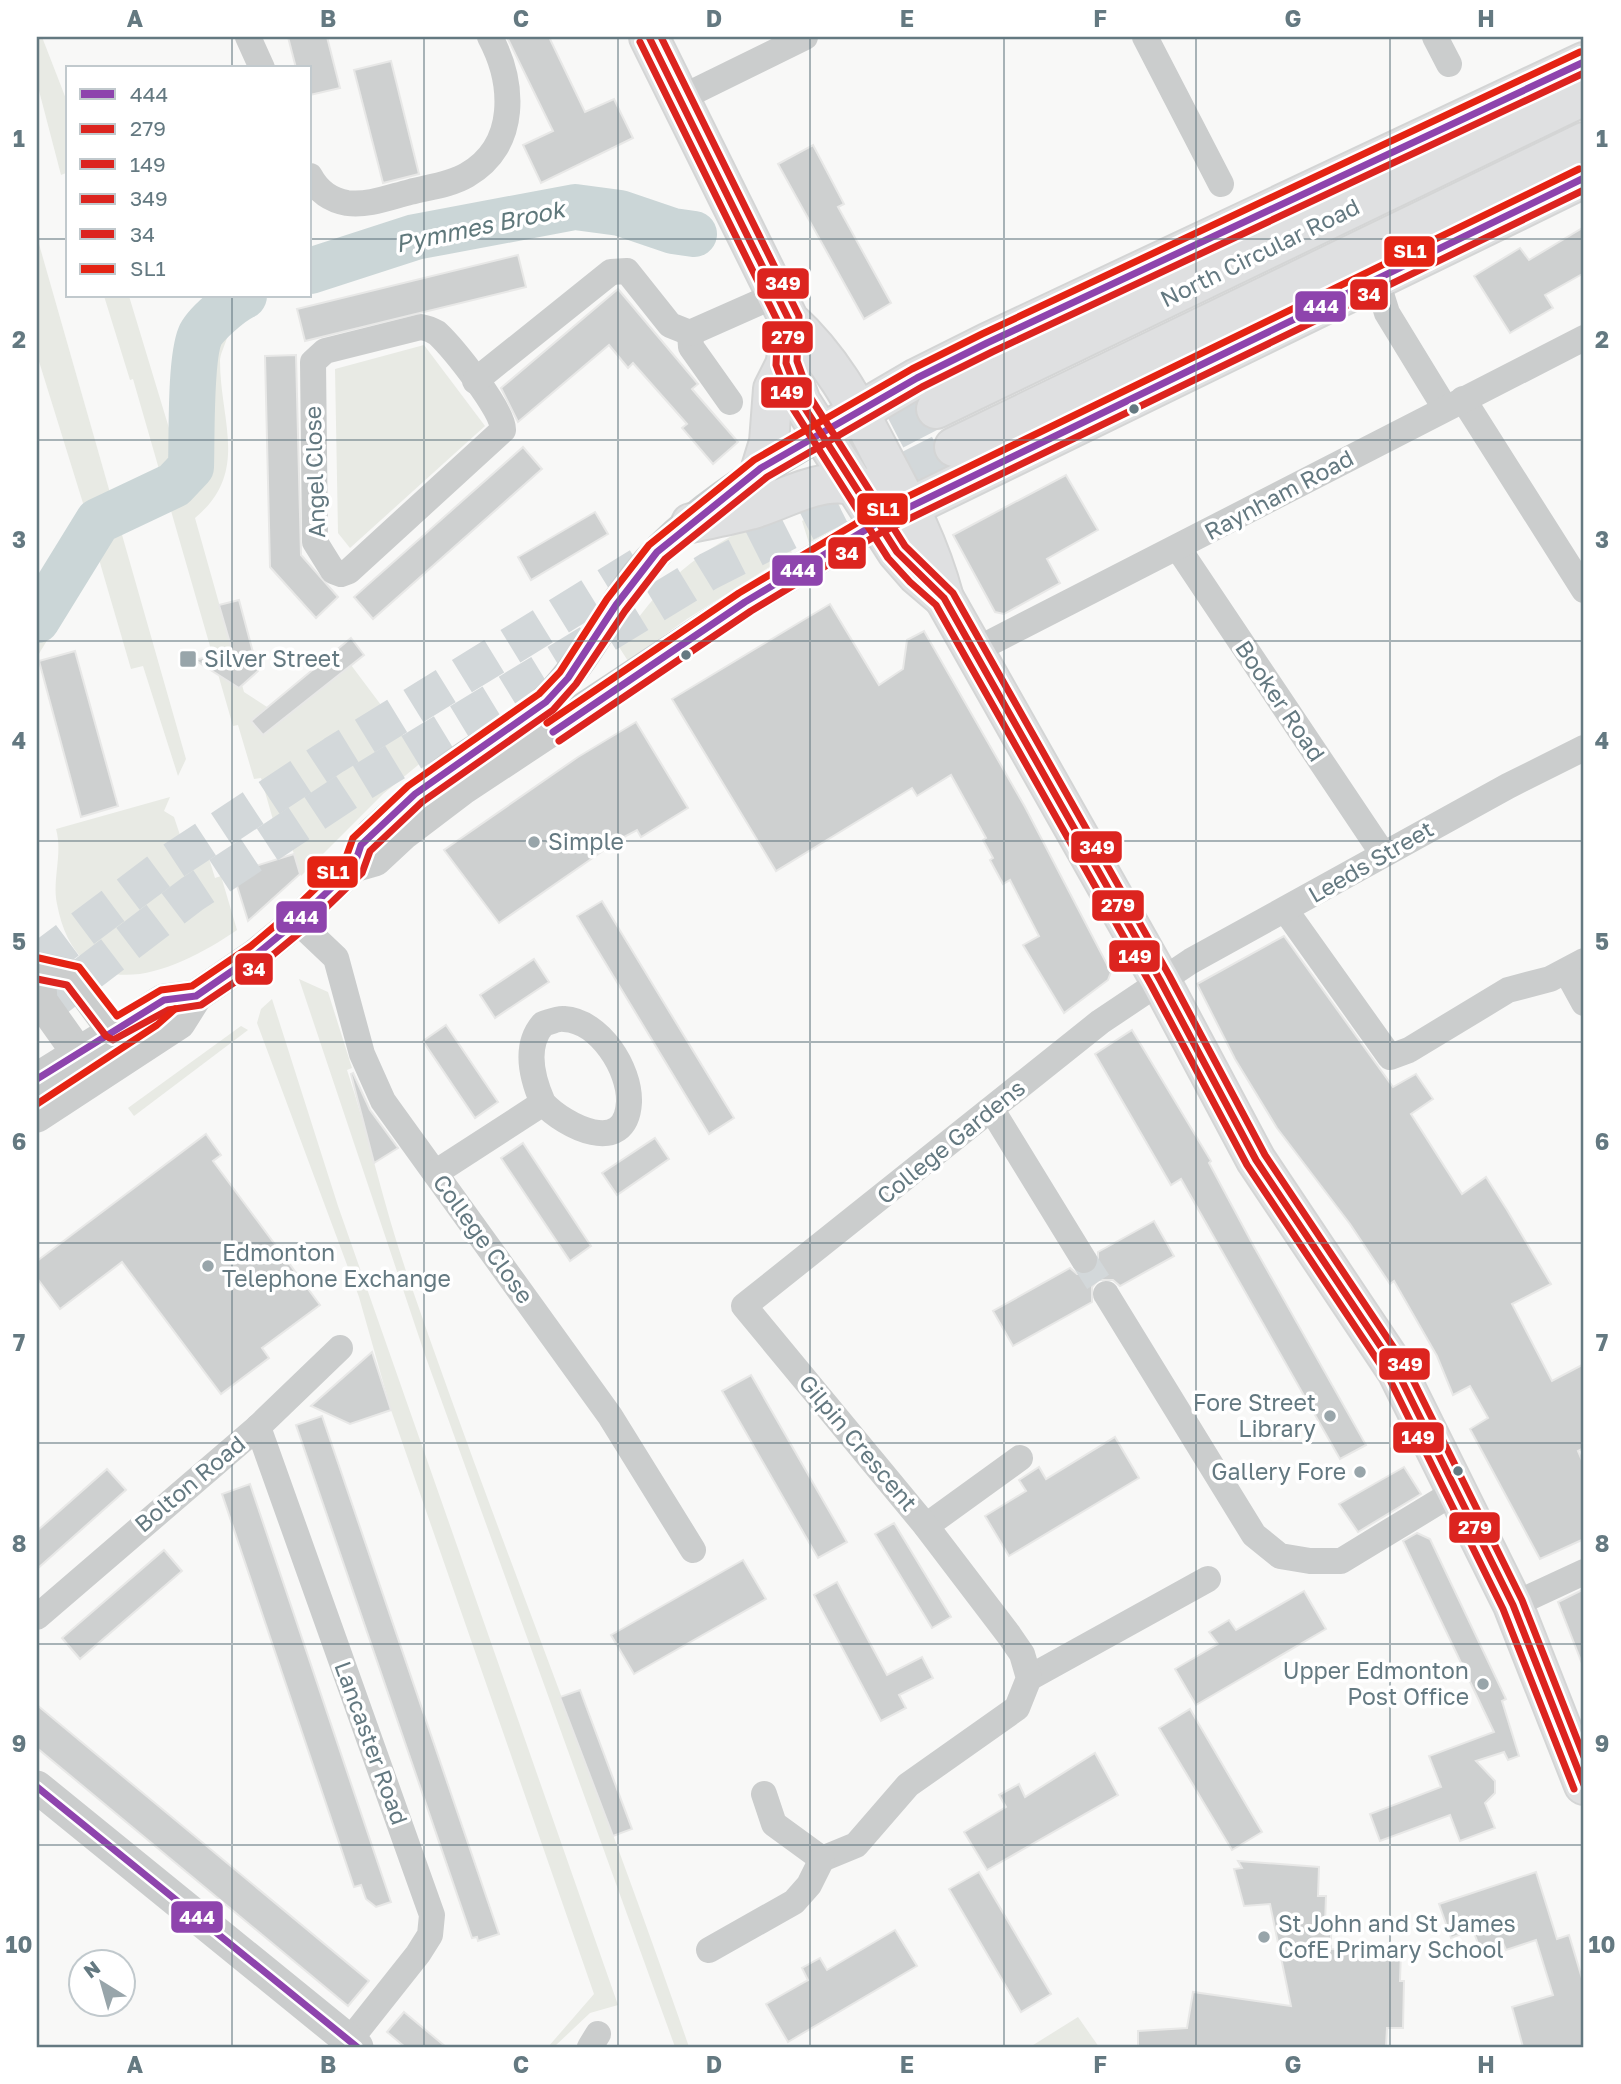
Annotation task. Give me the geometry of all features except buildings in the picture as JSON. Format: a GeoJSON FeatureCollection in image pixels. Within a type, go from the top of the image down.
{"type":"FeatureCollection","features":[{"type":"Feature","properties":{"kind":"main road"},"geometry":{"type":"LineString","coordinates":[[649,37],[782,308],[816,345],[859,412],[911,506],[932,555],[944,598],[1160,980],[1256,1160],[1397,1371],[1513,1605],[1584,1785]]}},
{"type":"Feature","properties":{"kind":"main road"},"geometry":{"type":"LineString","coordinates":[[823,433],[917,378],[987,343],[1584,61]]}},
{"type":"Feature","properties":{"kind":"main road","name":"North Circular Road"},"geometry":{"type":"LineString","coordinates":[[936,410],[1584,96]]}},
{"type":"Feature","properties":{"kind":"main road","name":"North Circular Road"},"geometry":{"type":"LineString","coordinates":[[954,447],[1584,142]]}},
{"type":"Feature","properties":{"kind":"main road"},"geometry":{"type":"LineString","coordinates":[[877,523],[1584,178]]}},
{"type":"Feature","properties":{"kind":"main road"},"geometry":{"type":"LineString","coordinates":[[782,308],[786,363],[801,402],[906,564],[944,598]]}},
{"type":"Feature","properties":{"kind":"main road"},"geometry":{"type":"LineString","coordinates":[[761,468],[769,442],[773,389],[786,363]]}},
{"type":"Feature","properties":{"kind":"main road"},"geometry":{"type":"LineString","coordinates":[[691,523],[749,510],[813,484],[852,482],[911,506]]}},
{"type":"Feature","properties":{"kind":"street"},"geometry":{"type":"LineString","coordinates":[[248,37],[261,66]]}},
{"type":"Feature","properties":{"kind":"street"},"geometry":{"type":"LineString","coordinates":[[312,180],[316,187],[331,198],[366,203],[448,183],[466,176],[480,165],[502,131],[508,111],[509,89],[504,70],[489,37]]}},
{"type":"Feature","properties":{"kind":"street"},"geometry":{"type":"LineString","coordinates":[[680,99],[805,37]]}},
{"type":"Feature","properties":{"kind":"street"},"geometry":{"type":"LineString","coordinates":[[1145,37],[1221,184]]}},
{"type":"Feature","properties":{"kind":"street"},"geometry":{"type":"LineString","coordinates":[[1435,37],[1449,64]]}},
{"type":"Feature","properties":{"kind":"street"},"geometry":{"type":"LineString","coordinates":[[475,381],[611,272],[627,271],[670,326],[690,333],[782,308]]}},
{"type":"Feature","properties":{"kind":"street"},"geometry":{"type":"LineString","coordinates":[[1376,278],[1387,313],[1418,360],[1454,404],[1584,590]]}},
{"type":"Feature","properties":{"kind":"street","name":"Angel Close"},"geometry":{"type":"LineString","coordinates":[[421,327],[436,332],[475,381],[502,418],[503,430],[349,570],[341,574],[333,571],[315,542],[312,368],[316,356],[421,327]]}},
{"type":"Feature","properties":{"kind":"street"},"geometry":{"type":"LineString","coordinates":[[690,333],[691,347],[730,402]]}},
{"type":"Feature","properties":{"kind":"street","name":"Raynham Road"},"geometry":{"type":"LineString","coordinates":[[974,651],[1584,338]]}},
{"type":"Feature","properties":{"kind":"street"},"geometry":{"type":"LineString","coordinates":[[354,866],[360,845],[415,794],[546,702],[568,678],[637,574],[657,552],[761,468],[823,433]]}},
{"type":"Feature","properties":{"kind":"street"},"geometry":{"type":"LineString","coordinates":[[37,1079],[85,1064],[122,1042],[164,1000],[197,996],[257,954],[297,921],[354,866],[375,860],[404,833],[463,789],[745,602],[877,523]]}},
{"type":"Feature","properties":{"kind":"street","name":"Booker Road"},"geometry":{"type":"LineString","coordinates":[[1178,548],[1383,854]]}},
{"type":"Feature","properties":{"kind":"street","name":"Leeds Street"},"geometry":{"type":"LineString","coordinates":[[1160,980],[1383,854],[1584,748]]}},
{"type":"Feature","properties":{"kind":"street"},"geometry":{"type":"LineString","coordinates":[[1286,911],[1390,1057],[1409,1050],[1508,990],[1576,966],[1584,1003]]}},
{"type":"Feature","properties":{"kind":"street","name":"College Close"},"geometry":{"type":"LineString","coordinates":[[297,921],[336,958],[373,1084],[610,1416],[693,1550]]}},
{"type":"Feature","properties":{"kind":"street"},"geometry":{"type":"LineString","coordinates":[[85,1064],[41,1001],[38,969],[73,976],[122,1042]]}},
{"type":"Feature","properties":{"kind":"street","name":"College Gardens"},"geometry":{"type":"LineString","coordinates":[[744,1306],[1100,1022],[1160,980]]}},
{"type":"Feature","properties":{"kind":"street"},"geometry":{"type":"LineString","coordinates":[[564,1019],[597,1034],[624,1072],[629,1101],[623,1120],[605,1132],[592,1133],[569,1125],[543,1102],[534,1077],[531,1044],[535,1033],[543,1024],[564,1019]]}},
{"type":"Feature","properties":{"kind":"street"},"geometry":{"type":"LineString","coordinates":[[37,1116],[85,1064]]}},
{"type":"Feature","properties":{"kind":"street"},"geometry":{"type":"LineString","coordinates":[[435,1173],[543,1102]]}},
{"type":"Feature","properties":{"kind":"street"},"geometry":{"type":"LineString","coordinates":[[992,1110],[1084,1260]]}},
{"type":"Feature","properties":{"kind":"street"},"geometry":{"type":"LineString","coordinates":[[1106,1294],[1254,1535],[1280,1556],[1310,1561],[1341,1561],[1456,1491]]}},
{"type":"Feature","properties":{"kind":"street","name":"Gilpin Crescent"},"geometry":{"type":"LineString","coordinates":[[744,1306],[926,1525],[1023,1654],[1029,1678]]}},
{"type":"Feature","properties":{"kind":"street","name":"Bolton Road"},"geometry":{"type":"LineString","coordinates":[[37,1617],[258,1427],[340,1348]]}},
{"type":"Feature","properties":{"kind":"street","name":"Lancaster Road"},"geometry":{"type":"LineString","coordinates":[[258,1427],[432,1915],[430,1935],[353,2044]]}},
{"type":"Feature","properties":{"kind":"street"},"geometry":{"type":"LineString","coordinates":[[926,1525],[1020,1458]]}},
{"type":"Feature","properties":{"kind":"street"},"geometry":{"type":"LineString","coordinates":[[1513,1605],[1584,1572]]}},
{"type":"Feature","properties":{"kind":"street"},"geometry":{"type":"LineString","coordinates":[[709,1950],[794,1902],[809,1885],[822,1860],[856,1845],[908,1785],[1017,1708],[1029,1678],[1208,1579]]}},
{"type":"Feature","properties":{"kind":"street"},"geometry":{"type":"LineString","coordinates":[[37,1787],[353,2044]]}},
{"type":"Feature","properties":{"kind":"street"},"geometry":{"type":"LineString","coordinates":[[764,1794],[774,1824],[822,1860]]}},
{"type":"Feature","properties":{"kind":"shaded area"},"geometry":{"type":"Polygon","coordinates":[[[37,37],[42,37],[66,99],[66,173],[61,175],[37,83],[37,37]]]}},
{"type":"Feature","properties":{"kind":"shaded area"},"geometry":{"type":"Polygon","coordinates":[[[526,201],[606,201],[605,227],[555,224],[376,262],[312,281],[312,248],[464,207],[526,201]]]}},
{"type":"Feature","properties":{"kind":"shaded area"},"geometry":{"type":"Polygon","coordinates":[[[37,237],[186,759],[178,776],[143,666],[131,669],[98,556],[37,657],[37,596],[65,540],[87,516],[37,355],[37,237]]]}},
{"type":"Feature","properties":{"kind":"shaded area"},"geometry":{"type":"Polygon","coordinates":[[[105,298],[130,298],[175,448],[184,402],[186,352],[194,322],[213,298],[261,298],[240,312],[221,354],[221,383],[227,425],[227,464],[222,482],[212,501],[195,518],[244,692],[284,718],[351,665],[423,761],[383,794],[301,876],[292,848],[282,851],[261,778],[254,779],[238,725],[233,726],[133,379],[130,380],[105,298]]]}},
{"type":"Feature","properties":{"kind":"shaded area"},"geometry":{"type":"Polygon","coordinates":[[[424,345],[485,426],[350,548],[338,533],[335,369],[424,345]]]}},
{"type":"Feature","properties":{"kind":"shaded area"},"geometry":{"type":"Polygon","coordinates":[[[826,497],[836,499],[840,507],[839,521],[830,531],[809,543],[802,521],[828,507],[826,497]]]}},
{"type":"Feature","properties":{"kind":"shaded area"},"geometry":{"type":"Polygon","coordinates":[[[775,513],[792,553],[687,619],[628,661],[619,647],[651,602],[668,584],[686,567],[726,539],[775,513]]]}},
{"type":"Feature","properties":{"kind":"shaded area"},"geometry":{"type":"Polygon","coordinates":[[[170,797],[164,811],[174,817],[183,844],[203,839],[215,878],[221,876],[237,930],[185,960],[157,970],[131,975],[106,972],[85,961],[68,939],[56,895],[56,829],[170,797]]]}},
{"type":"Feature","properties":{"kind":"shaded area"},"geometry":{"type":"Polygon","coordinates":[[[299,979],[328,992],[352,1068],[347,1070],[405,1268],[689,2047],[675,2047],[425,1355],[299,979]]]}},
{"type":"Feature","properties":{"kind":"shaded area"},"geometry":{"type":"Polygon","coordinates":[[[272,999],[338,1206],[618,2005],[590,2013],[554,2047],[548,2047],[594,1994],[391,1410],[359,1297],[257,1023],[261,1009],[272,999]]]}},
{"type":"Feature","properties":{"kind":"shaded area"},"geometry":{"type":"Polygon","coordinates":[[[241,1026],[248,1030],[134,1116],[128,1108],[241,1026]]]}},
{"type":"Feature","properties":{"kind":"shaded area"},"geometry":{"type":"Polygon","coordinates":[[[1078,2017],[1099,2047],[1030,2047],[1078,2017]]]}},
{"type":"Feature","properties":{"kind":"waterway","name":"Pymmes Brook"},"geometry":{"type":"LineString","coordinates":[[312,270],[415,237],[575,207],[620,213],[673,231],[694,234]]}},
{"type":"Feature","properties":{"kind":"waterway","name":"Pymmes Brook"},"geometry":{"type":"LineString","coordinates":[[37,620],[98,521],[174,485],[191,467],[193,380],[200,336],[207,325],[241,298]]}},
{"type":"Feature","properties":{"kind":"tunnel"},"geometry":{"type":"LineString","coordinates":[[844,457],[936,409]]}},
{"type":"Feature","properties":{"kind":"tunnel"},"geometry":{"type":"LineString","coordinates":[[37,1012],[192,894],[354,787],[709,571],[954,447]]}},
{"type":"Feature","properties":{"kind":"tunnel"},"geometry":{"type":"LineString","coordinates":[[37,963],[173,861],[334,755],[652,559]]}},
{"type":"Feature","properties":{"kind":"tunnel"},"geometry":{"type":"LineString","coordinates":[[1084,1260],[1106,1294]]}},
{"type":"Feature","properties":{"kind":"transit line","name":"279"},"geometry":{"type":"LineString","coordinates":[[649,37],[789,320],[786,363],[801,402],[897,552],[944,598],[1160,980],[1256,1160],[1397,1371],[1513,1605],[1584,1785]]}},
{"type":"Feature","properties":{"kind":"transit line","name":"349"},"geometry":{"type":"LineString","coordinates":[[661,37],[799,316],[797,361],[810,397],[905,546],[953,593],[1169,975],[1265,1155],[1406,1366],[1522,1600],[1584,1757]]}},
{"type":"Feature","properties":{"kind":"transit line","name":"149"},"geometry":{"type":"LineString","coordinates":[[640,42],[778,322],[776,365],[792,407],[888,558],[936,605],[1151,985],[1247,1165],[1388,1376],[1503,1609],[1574,1789]]}},
{"type":"Feature","properties":{"kind":"transit line","name":"SL1"},"geometry":{"type":"LineString","coordinates":[[39,958],[79,967],[117,1016],[161,990],[192,986],[251,946],[290,913],[345,860],[353,838],[408,786],[539,694],[560,672],[607,599],[649,545],[754,460],[912,369],[982,334],[1580,52]]}},
{"type":"Feature","properties":{"kind":"transit line","name":"444"},"geometry":{"type":"LineString","coordinates":[[37,1079],[164,1000],[196,996],[257,954],[297,921],[354,866],[361,845],[415,794],[546,702],[568,678],[616,605],[657,552],[761,468],[917,378],[987,343],[1584,62]]}},
{"type":"Feature","properties":{"kind":"transit line","name":"34"},"geometry":{"type":"LineString","coordinates":[[37,979],[67,985],[106,1036],[113,1040],[168,1010],[201,1005],[263,963],[304,929],[362,873],[370,851],[422,802],[553,710],[576,684],[625,611],[665,559],[767,477],[922,387],[992,352],[1584,73]]}},
{"type":"Feature","properties":{"kind":"transit line","name":"SL1"},"geometry":{"type":"LineString","coordinates":[[547,723],[739,593],[872,514],[1579,169]]}},
{"type":"Feature","properties":{"kind":"transit line","name":"444"},"geometry":{"type":"LineString","coordinates":[[553,732],[745,602],[877,523],[1584,178]]}},
{"type":"Feature","properties":{"kind":"transit line","name":"34"},"geometry":{"type":"LineString","coordinates":[[559,741],[751,611],[882,532],[1584,190]]}},
{"type":"Feature","properties":{"kind":"transit line","name":"SL1"},"geometry":{"type":"LineString","coordinates":[[37,1104],[157,1025],[175,1009]]}},
{"type":"Feature","properties":{"kind":"transit line","name":"444"},"geometry":{"type":"LineString","coordinates":[[37,1787],[357,2047]]}},
{"type":"Feature","properties":{"kind":"place","name":"Silver Street"},"geometry":{"type":"Point","coordinates":[188,659]}},
{"type":"Feature","properties":{"kind":"place","name":"Simple"},"geometry":{"type":"Point","coordinates":[534,842]}},
{"type":"Feature","properties":{"kind":"place","name":"Edmonton Telephone Exchange"},"geometry":{"type":"Point","coordinates":[208,1266]}},
{"type":"Feature","properties":{"kind":"place","name":"Fore Street Library"},"geometry":{"type":"Point","coordinates":[1330,1416]}},
{"type":"Feature","properties":{"kind":"place","name":"Gallery Fore"},"geometry":{"type":"Point","coordinates":[1360,1472]}},
{"type":"Feature","properties":{"kind":"place","name":"Upper Edmonton Post Office"},"geometry":{"type":"Point","coordinates":[1483,1684]}},
{"type":"Feature","properties":{"kind":"place","name":"St John and St James CofE Primary School"},"geometry":{"type":"Point","coordinates":[1264,1937]}}]}
